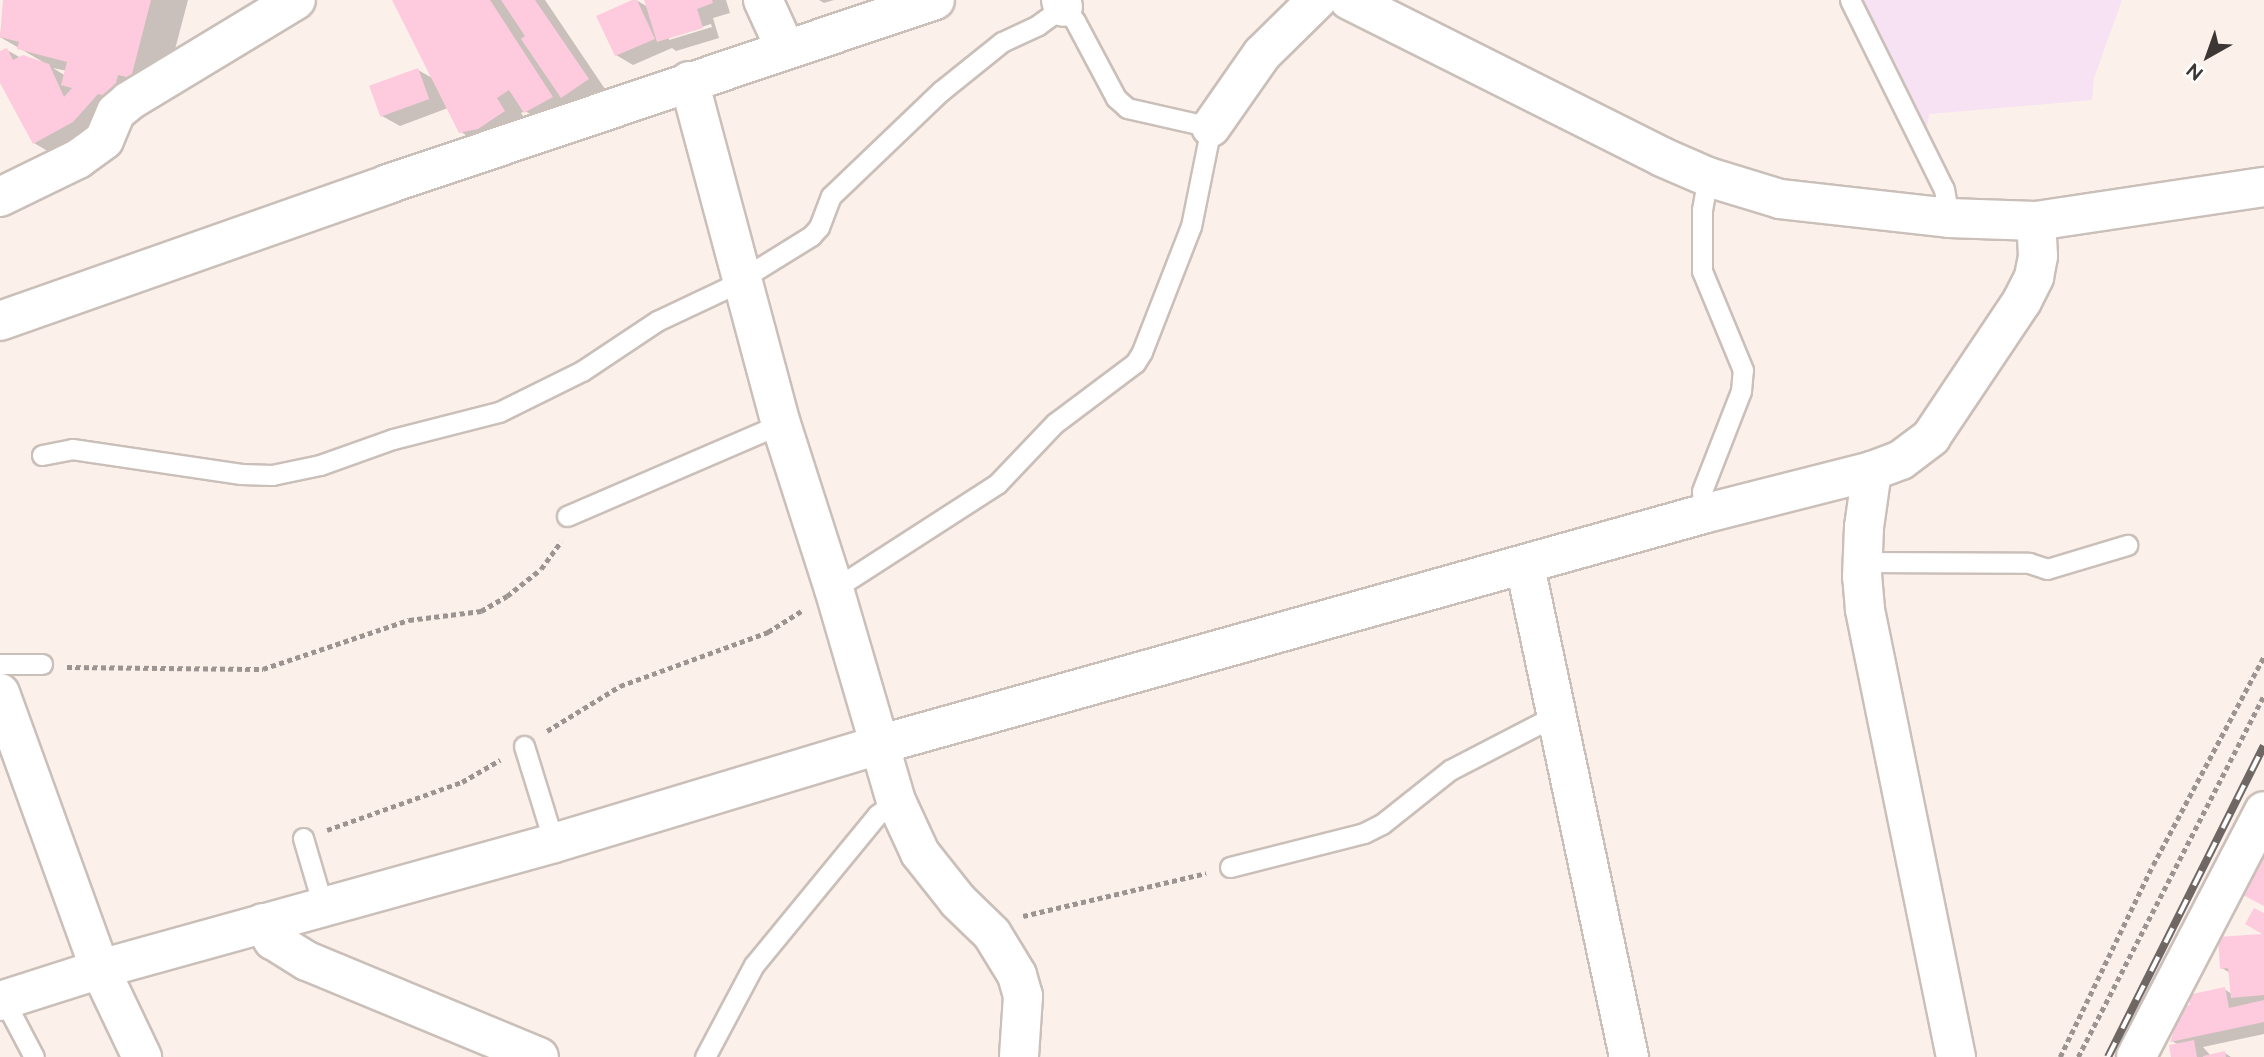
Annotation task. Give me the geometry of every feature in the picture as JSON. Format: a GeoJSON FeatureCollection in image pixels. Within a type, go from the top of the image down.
{"type":"FeatureCollection","features":[{"type":"Feature","properties":{"kind":"street"},"geometry":{"type":"LineString","coordinates":[[0,197],[78,159],[104,141],[117,112],[129,101],[296,0]]}},
{"type":"Feature","properties":{"kind":"street"},"geometry":{"type":"LineString","coordinates":[[763,0],[785,48]]}},
{"type":"Feature","properties":{"kind":"street"},"geometry":{"type":"LineString","coordinates":[[0,321],[785,48],[935,0]]}},
{"type":"Feature","properties":{"kind":"street"},"geometry":{"type":"LineString","coordinates":[[1211,127],[1262,54],[1317,0]]}},
{"type":"Feature","properties":{"kind":"street"},"geometry":{"type":"LineString","coordinates":[[1349,0],[1557,107],[1708,177],[1780,199],[1949,218],[2036,221],[2264,187]]}},
{"type":"Feature","properties":{"kind":"street"},"geometry":{"type":"LineString","coordinates":[[689,81],[781,424],[834,589],[895,801],[920,853],[958,901],[986,929],[1017,975],[1023,996],[1019,1057]]}},
{"type":"Feature","properties":{"kind":"street"},"geometry":{"type":"LineString","coordinates":[[2,1001],[100,969],[554,843],[878,745],[1703,514],[1872,471],[1901,460],[1931,437],[2022,301],[2034,277],[2038,256],[2036,221]]}},
{"type":"Feature","properties":{"kind":"street"},"geometry":{"type":"LineString","coordinates":[[1872,471],[1863,562],[1865,609],[1956,1057]]}},
{"type":"Feature","properties":{"kind":"street"},"geometry":{"type":"LineString","coordinates":[[1525,566],[1629,1057]]}},
{"type":"Feature","properties":{"kind":"street"},"geometry":{"type":"LineString","coordinates":[[0,693],[100,969],[142,1057]]}},
{"type":"Feature","properties":{"kind":"street"},"geometry":{"type":"LineString","coordinates":[[2136,1057],[2264,811]]}},
{"type":"Feature","properties":{"kind":"street"},"geometry":{"type":"LineString","coordinates":[[263,923],[273,940],[307,961],[521,1053]]}},
{"type":"Feature","properties":{"kind":"lane"},"geometry":{"type":"LineString","coordinates":[[1850,0],[1944,189],[1949,218]]}},
{"type":"Feature","properties":{"kind":"lane"},"geometry":{"type":"LineString","coordinates":[[42,455],[72,449],[241,474],[272,474],[320,465],[393,439],[499,412],[542,393],[657,321],[744,278],[811,236],[819,227],[831,195],[975,62],[1062,4],[1075,21],[1116,97],[1127,108],[1211,127],[1191,226],[1142,352],[1135,363],[1055,423],[997,484],[834,589]]}},
{"type":"Feature","properties":{"kind":"lane"},"geometry":{"type":"LineString","coordinates":[[1703,514],[1702,491],[1741,391],[1743,370],[1702,271],[1702,209],[1708,177]]}},
{"type":"Feature","properties":{"kind":"lane"},"geometry":{"type":"LineString","coordinates":[[567,516],[781,424]]}},
{"type":"Feature","properties":{"kind":"lane"},"geometry":{"type":"LineString","coordinates":[[1863,562],[2029,563],[2047,569],[2127,545]]}},
{"type":"Feature","properties":{"kind":"lane"},"geometry":{"type":"LineString","coordinates":[[0,664],[42,664]]}},
{"type":"Feature","properties":{"kind":"lane"},"geometry":{"type":"LineString","coordinates":[[1230,867],[1364,833],[1382,824],[1450,770],[1556,715]]}},
{"type":"Feature","properties":{"kind":"lane"},"geometry":{"type":"LineString","coordinates":[[524,746],[554,843]]}},
{"type":"Feature","properties":{"kind":"lane"},"geometry":{"type":"LineString","coordinates":[[705,1057],[754,965],[877,815],[895,801]]}},
{"type":"Feature","properties":{"kind":"lane"},"geometry":{"type":"LineString","coordinates":[[303,838],[323,906]]}},
{"type":"Feature","properties":{"kind":"lane"},"geometry":{"type":"LineString","coordinates":[[2,1001],[34,1057]]}},
{"type":"Feature","properties":{"kind":"path"},"geometry":{"type":"LineString","coordinates":[[42,664],[75,668],[263,668],[409,620],[481,611],[507,596],[541,569],[563,536],[567,516]]}},
{"type":"Feature","properties":{"kind":"path"},"geometry":{"type":"LineString","coordinates":[[303,838],[462,782],[620,685],[768,632],[834,589]]}},
{"type":"Feature","properties":{"kind":"path"},"geometry":{"type":"LineString","coordinates":[[2060,1057],[2153,865],[2264,656]]}},
{"type":"Feature","properties":{"kind":"path"},"geometry":{"type":"LineString","coordinates":[[2078,1057],[2264,695]]}},
{"type":"Feature","properties":{"kind":"path"},"geometry":{"type":"LineString","coordinates":[[986,929],[1002,921],[1230,867]]}},
{"type":"Feature","properties":{"kind":"shaded area"},"geometry":{"type":"Polygon","coordinates":[[[1863,0],[2122,0],[2094,78],[2092,100],[1929,114],[1927,128],[1863,0]]]}},
{"type":"Feature","properties":{"kind":"building"},"geometry":{"type":"Polygon","coordinates":[[[3,0],[151,0],[131,78],[118,75],[112,98],[98,94],[73,122],[33,144],[0,83],[0,51],[7,48],[13,60],[23,55],[49,64],[64,97],[72,88],[61,85],[67,62],[17,49],[19,42],[0,37],[3,0]]]}},
{"type":"Feature","properties":{"kind":"building"},"geometry":{"type":"Polygon","coordinates":[[[392,0],[490,0],[553,97],[524,113],[509,90],[497,98],[505,111],[478,129],[459,133],[392,0]]]}},
{"type":"Feature","properties":{"kind":"building"},"geometry":{"type":"Polygon","coordinates":[[[501,0],[535,0],[589,79],[561,98],[521,39],[525,36],[501,0]]]}},
{"type":"Feature","properties":{"kind":"building"},"geometry":{"type":"Polygon","coordinates":[[[637,0],[655,39],[615,56],[596,16],[637,0]]]}},
{"type":"Feature","properties":{"kind":"building"},"geometry":{"type":"Polygon","coordinates":[[[644,0],[712,0],[713,3],[697,9],[703,28],[657,42],[644,0]]]}},
{"type":"Feature","properties":{"kind":"building"},"geometry":{"type":"Polygon","coordinates":[[[418,68],[429,99],[380,117],[369,86],[418,68]]]}},
{"type":"Feature","properties":{"kind":"building"},"geometry":{"type":"Polygon","coordinates":[[[2264,842],[2264,906],[2239,893],[2264,842]]]}},
{"type":"Feature","properties":{"kind":"building"},"geometry":{"type":"Polygon","coordinates":[[[2254,908],[2264,913],[2264,995],[2231,998],[2228,968],[2220,969],[2218,937],[2262,934],[2245,924],[2254,908]]]}},
{"type":"Feature","properties":{"kind":"building"},"geometry":{"type":"Polygon","coordinates":[[[2225,987],[2229,1008],[2264,1000],[2264,1022],[2170,1042],[2183,1006],[2190,1005],[2188,995],[2225,987]]]}},
{"type":"Feature","properties":{"kind":"building"},"geometry":{"type":"Polygon","coordinates":[[[2194,1040],[2197,1057],[2171,1057],[2169,1045],[2194,1040]]]}},
{"type":"Feature","properties":{"kind":"building"},"geometry":{"type":"Polygon","coordinates":[[[2225,1051],[2226,1057],[2203,1057],[2203,1056],[2225,1051]]]}},
{"type":"Feature","properties":{"kind":"railway"},"geometry":{"type":"LineString","coordinates":[[2108,1057],[2264,746]]}}]}
